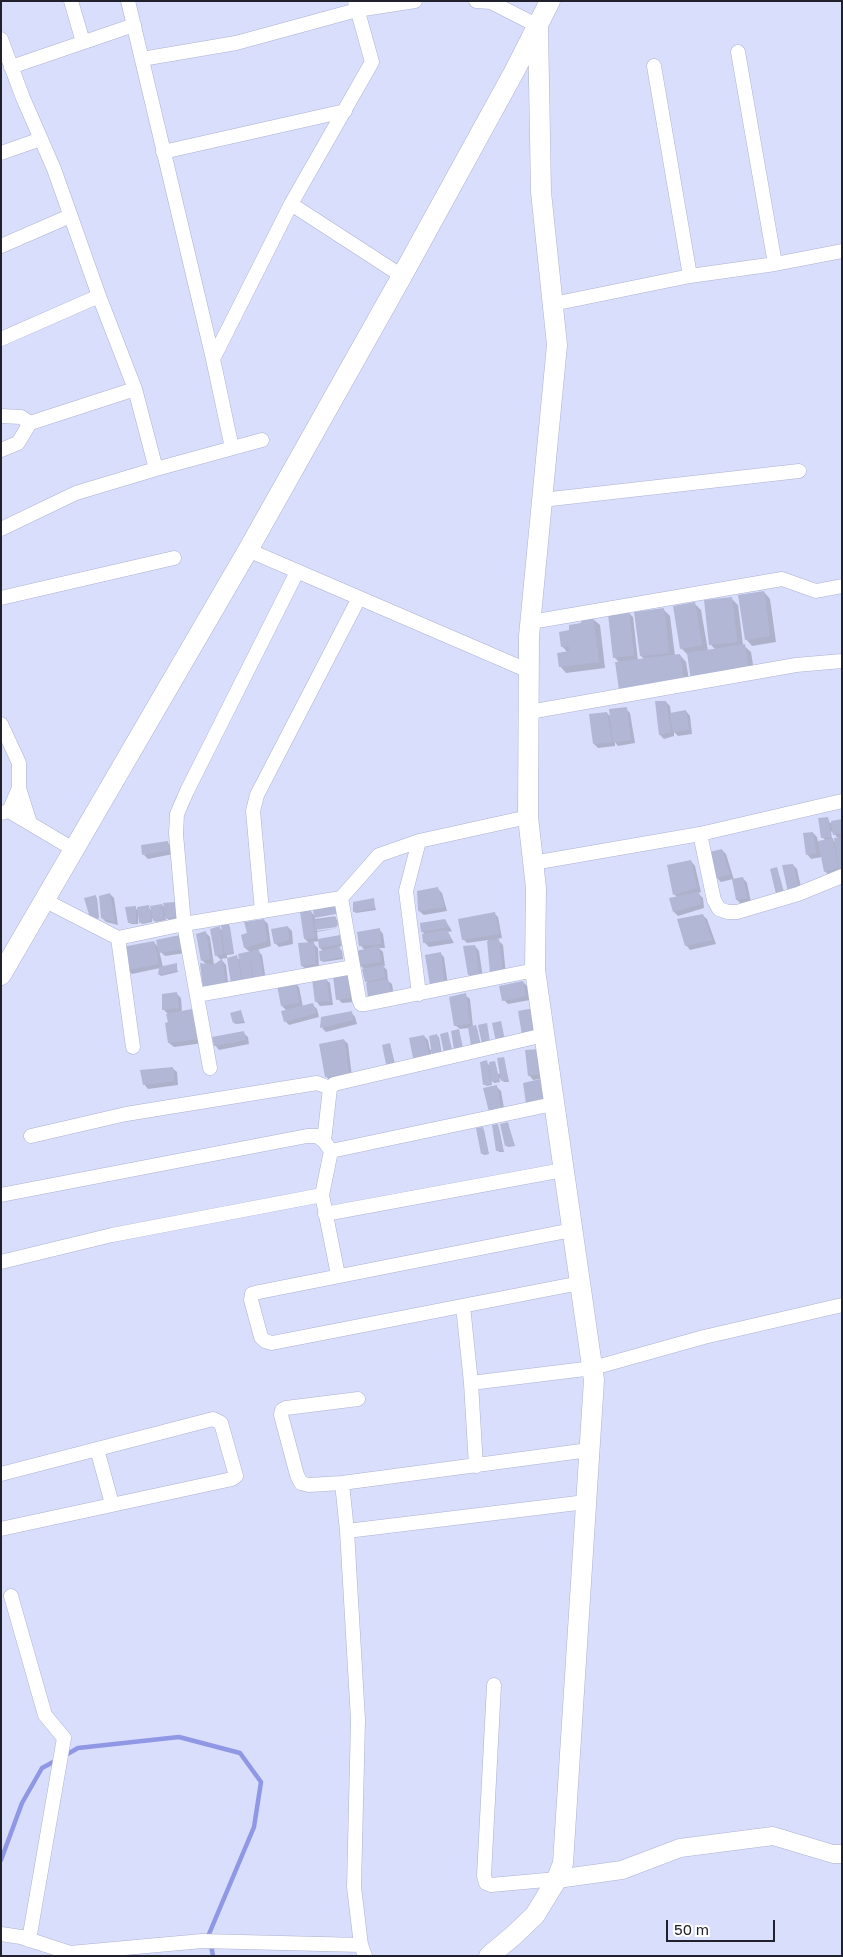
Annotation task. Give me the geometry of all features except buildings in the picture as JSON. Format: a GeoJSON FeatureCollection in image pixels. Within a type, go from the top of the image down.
{"type":"FeatureCollection","features":[{"type":"Feature","properties":{"kind":"main road"},"geometry":{"type":"LineString","coordinates":[[1,975],[248,550],[402,276],[550,1]]}},
{"type":"Feature","properties":{"kind":"main road"},"geometry":{"type":"LineString","coordinates":[[490,1955],[535,1915],[563,1863],[594,1380],[534,970],[537,924],[528,817],[529,671],[531,622],[557,345],[541,192],[538,26]]}},
{"type":"Feature","properties":{"kind":"street"},"geometry":{"type":"LineString","coordinates":[[70,1],[83,42]]}},
{"type":"Feature","properties":{"kind":"street"},"geometry":{"type":"LineString","coordinates":[[128,1],[213,359],[232,448]]}},
{"type":"Feature","properties":{"kind":"street"},"geometry":{"type":"LineString","coordinates":[[142,59],[236,43],[356,6],[415,1]]}},
{"type":"Feature","properties":{"kind":"street"},"geometry":{"type":"LineString","coordinates":[[476,1],[490,2],[538,26]]}},
{"type":"Feature","properties":{"kind":"street"},"geometry":{"type":"LineString","coordinates":[[213,359],[291,204],[372,62],[356,6]]}},
{"type":"Feature","properties":{"kind":"street"},"geometry":{"type":"LineString","coordinates":[[11,67],[134,25]]}},
{"type":"Feature","properties":{"kind":"street"},"geometry":{"type":"LineString","coordinates":[[1,40],[54,169],[99,296],[135,389],[156,469]]}},
{"type":"Feature","properties":{"kind":"street"},"geometry":{"type":"LineString","coordinates":[[738,52],[775,264]]}},
{"type":"Feature","properties":{"kind":"street"},"geometry":{"type":"LineString","coordinates":[[654,66],[690,276]]}},
{"type":"Feature","properties":{"kind":"street"},"geometry":{"type":"LineString","coordinates":[[163,152],[344,111]]}},
{"type":"Feature","properties":{"kind":"street"},"geometry":{"type":"LineString","coordinates":[[1,153],[41,139]]}},
{"type":"Feature","properties":{"kind":"street"},"geometry":{"type":"LineString","coordinates":[[291,204],[402,276]]}},
{"type":"Feature","properties":{"kind":"street"},"geometry":{"type":"LineString","coordinates":[[1,246],[70,216]]}},
{"type":"Feature","properties":{"kind":"street"},"geometry":{"type":"LineString","coordinates":[[553,304],[690,276],[775,264],[842,250]]}},
{"type":"Feature","properties":{"kind":"street"},"geometry":{"type":"LineString","coordinates":[[1,339],[99,296]]}},
{"type":"Feature","properties":{"kind":"street"},"geometry":{"type":"LineString","coordinates":[[1,450],[18,443],[30,423],[135,389]]}},
{"type":"Feature","properties":{"kind":"street"},"geometry":{"type":"LineString","coordinates":[[1,416],[21,417],[30,423]]}},
{"type":"Feature","properties":{"kind":"street"},"geometry":{"type":"LineString","coordinates":[[1,529],[76,493],[262,440]]}},
{"type":"Feature","properties":{"kind":"street"},"geometry":{"type":"LineString","coordinates":[[542,500],[799,471]]}},
{"type":"Feature","properties":{"kind":"street"},"geometry":{"type":"LineString","coordinates":[[248,550],[529,671]]}},
{"type":"Feature","properties":{"kind":"street"},"geometry":{"type":"LineString","coordinates":[[1,598],[174,558]]}},
{"type":"Feature","properties":{"kind":"street"},"geometry":{"type":"LineString","coordinates":[[210,1068],[184,924],[176,834],[177,814],[186,790],[298,572]]}},
{"type":"Feature","properties":{"kind":"street"},"geometry":{"type":"LineString","coordinates":[[531,622],[782,579],[816,591],[842,586]]}},
{"type":"Feature","properties":{"kind":"street"},"geometry":{"type":"LineString","coordinates":[[262,911],[253,811],[257,796],[359,598]]}},
{"type":"Feature","properties":{"kind":"street"},"geometry":{"type":"LineString","coordinates":[[529,712],[796,665],[842,661]]}},
{"type":"Feature","properties":{"kind":"street"},"geometry":{"type":"LineString","coordinates":[[1,724],[7,752],[18,763],[18,788],[30,823]]}},
{"type":"Feature","properties":{"kind":"street"},"geometry":{"type":"LineString","coordinates":[[18,788],[5,812],[30,823],[73,849]]}},
{"type":"Feature","properties":{"kind":"street"},"geometry":{"type":"LineString","coordinates":[[533,863],[700,834],[842,801]]}},
{"type":"Feature","properties":{"kind":"street"},"geometry":{"type":"LineString","coordinates":[[44,900],[118,938],[184,924],[341,898],[379,855],[419,841],[528,817]]}},
{"type":"Feature","properties":{"kind":"street"},"geometry":{"type":"LineString","coordinates":[[700,834],[714,900],[719,909],[728,912],[737,912],[798,894],[842,876]]}},
{"type":"Feature","properties":{"kind":"street"},"geometry":{"type":"LineString","coordinates":[[419,841],[406,891],[419,994]]}},
{"type":"Feature","properties":{"kind":"street"},"geometry":{"type":"LineString","coordinates":[[341,898],[361,1004],[534,970]]}},
{"type":"Feature","properties":{"kind":"street"},"geometry":{"type":"LineString","coordinates":[[118,938],[133,1047]]}},
{"type":"Feature","properties":{"kind":"street"},"geometry":{"type":"LineString","coordinates":[[197,995],[353,968]]}},
{"type":"Feature","properties":{"kind":"street"},"geometry":{"type":"LineString","coordinates":[[338,1275],[322,1195],[330,1088],[334,1084],[544,1035]]}},
{"type":"Feature","properties":{"kind":"street"},"geometry":{"type":"LineString","coordinates":[[32,1136],[126,1114],[317,1083],[330,1088]]}},
{"type":"Feature","properties":{"kind":"street"},"geometry":{"type":"LineString","coordinates":[[327,1146],[554,1104]]}},
{"type":"Feature","properties":{"kind":"street"},"geometry":{"type":"LineString","coordinates":[[1,1195],[307,1136],[317,1136],[327,1146]]}},
{"type":"Feature","properties":{"kind":"street"},"geometry":{"type":"LineString","coordinates":[[325,1214],[563,1170]]}},
{"type":"Feature","properties":{"kind":"street"},"geometry":{"type":"LineString","coordinates":[[1,1262],[112,1235],[322,1195]]}},
{"type":"Feature","properties":{"kind":"street"},"geometry":{"type":"LineString","coordinates":[[572,1230],[338,1275],[252,1294],[251,1300],[262,1337],[265,1341],[272,1343],[580,1283]]}},
{"type":"Feature","properties":{"kind":"street"},"geometry":{"type":"LineString","coordinates":[[471,1382],[593,1368],[704,1337],[842,1305]]}},
{"type":"Feature","properties":{"kind":"street"},"geometry":{"type":"LineString","coordinates":[[463,1306],[471,1382],[476,1466]]}},
{"type":"Feature","properties":{"kind":"street"},"geometry":{"type":"LineString","coordinates":[[358,1399],[282,1410],[281,1415],[297,1475],[301,1483],[308,1485],[342,1483],[589,1450]]}},
{"type":"Feature","properties":{"kind":"street"},"geometry":{"type":"LineString","coordinates":[[1,1474],[213,1419],[221,1423],[236,1476],[232,1479],[1,1529]]}},
{"type":"Feature","properties":{"kind":"street"},"geometry":{"type":"LineString","coordinates":[[97,1449],[112,1504]]}},
{"type":"Feature","properties":{"kind":"street"},"geometry":{"type":"LineString","coordinates":[[1,1934],[29,1940],[70,1954],[202,1941],[363,1950],[354,1887],[358,1720],[347,1531],[342,1483]]}},
{"type":"Feature","properties":{"kind":"street"},"geometry":{"type":"LineString","coordinates":[[347,1531],[586,1502]]}},
{"type":"Feature","properties":{"kind":"street"},"geometry":{"type":"LineString","coordinates":[[10,1596],[44,1715],[64,1738],[29,1940]]}},
{"type":"Feature","properties":{"kind":"street"},"geometry":{"type":"LineString","coordinates":[[494,1684],[484,1876],[486,1883],[491,1885],[556,1879],[622,1870],[680,1848],[774,1836],[833,1854],[842,1854]]}},
{"type":"Feature","properties":{"kind":"waterway"},"geometry":{"type":"LineString","coordinates":[[64,1756],[78,1748],[179,1737],[240,1753],[261,1782],[254,1827],[209,1934],[213,1956]]}},
{"type":"Feature","properties":{"kind":"waterway"},"geometry":{"type":"LineString","coordinates":[[1,1860],[22,1803],[42,1768],[57,1760]]}}]}
